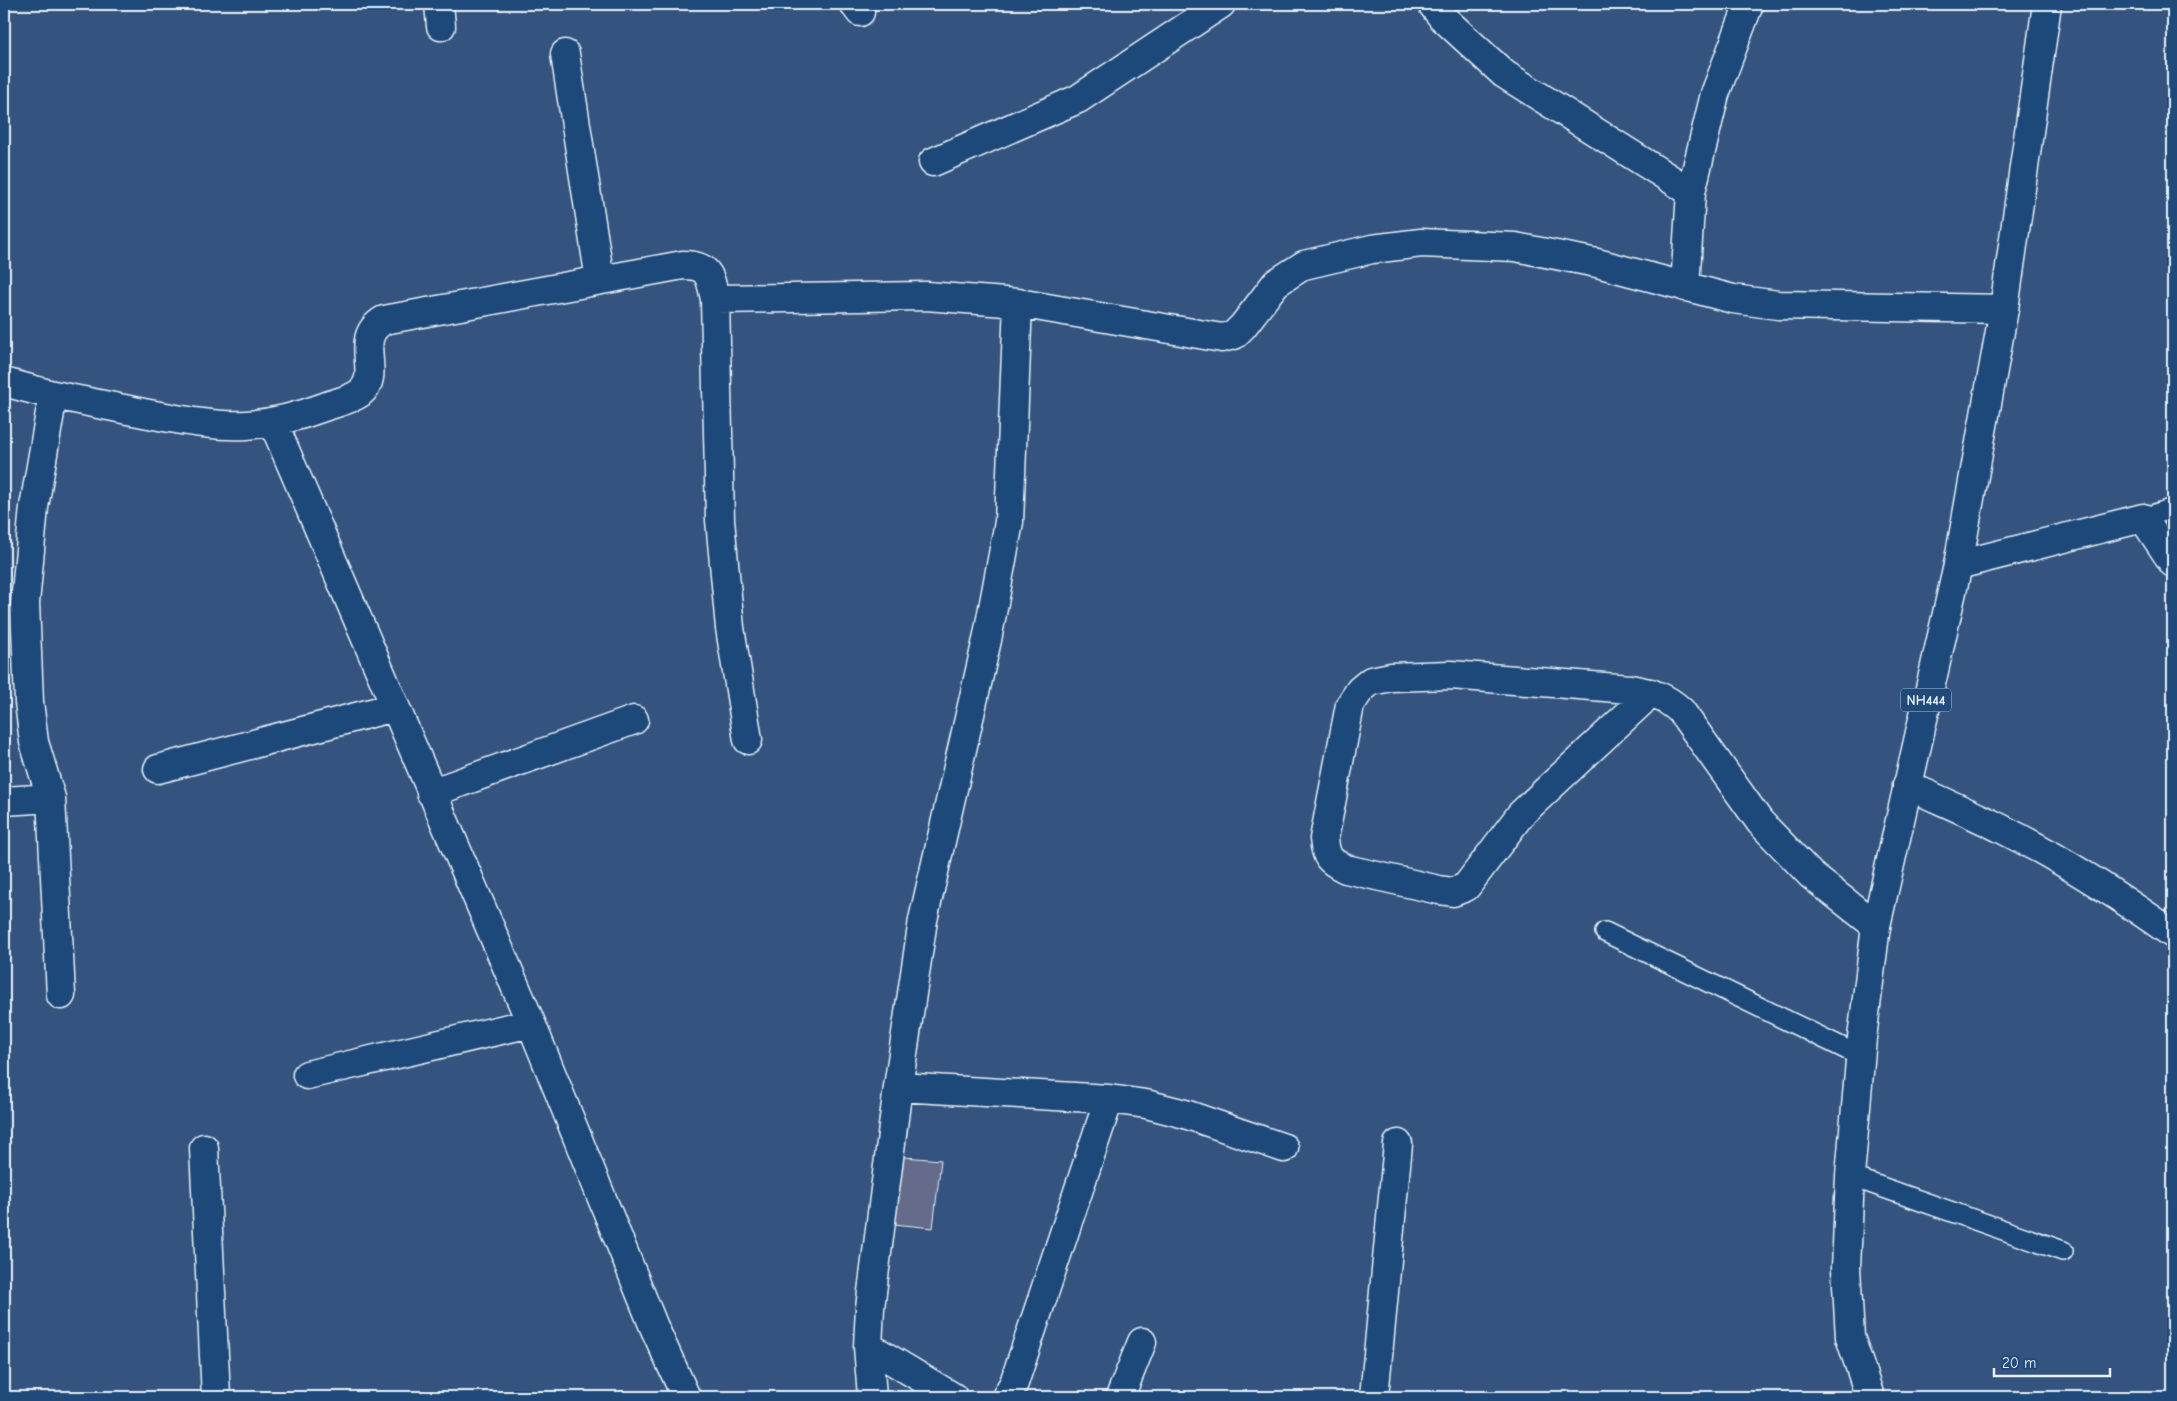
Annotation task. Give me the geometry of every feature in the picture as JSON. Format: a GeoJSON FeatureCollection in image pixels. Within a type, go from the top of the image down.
{"type":"FeatureCollection","features":[{"type":"Feature","properties":{"kind":"main road"},"geometry":{"type":"LineString","coordinates":[[934,162],[1078,99],[1221,4]]}},
{"type":"Feature","properties":{"kind":"main road"},"geometry":{"type":"LineString","coordinates":[[1432,4],[1442,17],[1504,74],[1691,192]]}},
{"type":"Feature","properties":{"kind":"main road"},"geometry":{"type":"LineString","coordinates":[[1685,287],[1691,192],[1714,94],[1749,4]]}},
{"type":"Feature","properties":{"kind":"main road","name":"NH444"},"geometry":{"type":"LineString","coordinates":[[1870,1397],[1850,1337],[1846,1268],[1850,1176],[1860,1056],[1876,926],[1958,564],[2004,309],[2047,4]]}},
{"type":"Feature","properties":{"kind":"main road"},"geometry":{"type":"LineString","coordinates":[[565,54],[600,280]]}},
{"type":"Feature","properties":{"kind":"main road"},"geometry":{"type":"LineString","coordinates":[[715,299],[926,296],[1018,302],[1222,338],[1234,335],[1276,284],[1304,265],[1372,249],[1421,243],[1515,247],[1597,263],[1733,298],[1778,305],[2004,309]]}},
{"type":"Feature","properties":{"kind":"main road"},"geometry":{"type":"LineString","coordinates":[[4,382],[52,395],[176,419],[217,425],[246,425],[273,422],[314,411],[357,395],[366,388],[369,380],[370,334],[375,326],[384,320],[683,265],[694,265],[703,268],[710,277],[715,299],[720,520],[730,628],[748,740]]}},
{"type":"Feature","properties":{"kind":"main road"},"geometry":{"type":"LineString","coordinates":[[872,1397],[868,1346],[870,1308],[898,1087],[923,920],[954,776],[988,640],[1009,522],[1018,302]]}},
{"type":"Feature","properties":{"kind":"main road"},"geometry":{"type":"LineString","coordinates":[[52,395],[34,507],[25,603],[28,702],[34,742],[51,798],[61,995]]}},
{"type":"Feature","properties":{"kind":"main road"},"geometry":{"type":"LineString","coordinates":[[273,422],[531,1023],[654,1327],[686,1397]]}},
{"type":"Feature","properties":{"kind":"main road"},"geometry":{"type":"LineString","coordinates":[[1958,564],[2143,518],[2173,563]]}},
{"type":"Feature","properties":{"kind":"main road"},"geometry":{"type":"LineString","coordinates":[[1651,693],[1521,814],[1466,887],[1453,892],[1439,890],[1346,869],[1332,862],[1326,854],[1324,839],[1350,706],[1360,690],[1371,681],[1391,677],[1451,675],[1567,683],[1651,693],[1669,700],[1681,711],[1760,822],[1811,875],[1876,926]]}},
{"type":"Feature","properties":{"kind":"main road"},"geometry":{"type":"LineString","coordinates":[[158,769],[394,707]]}},
{"type":"Feature","properties":{"kind":"main road"},"geometry":{"type":"LineString","coordinates":[[431,793],[634,720]]}},
{"type":"Feature","properties":{"kind":"main road"},"geometry":{"type":"LineString","coordinates":[[1907,785],[2004,830],[2066,864],[2113,892],[2173,934]]}},
{"type":"Feature","properties":{"kind":"main road"},"geometry":{"type":"LineString","coordinates":[[4,802],[51,798]]}},
{"type":"Feature","properties":{"kind":"main road"},"geometry":{"type":"LineString","coordinates":[[307,1075],[531,1023]]}},
{"type":"Feature","properties":{"kind":"main road"},"geometry":{"type":"LineString","coordinates":[[898,1087],[1109,1098],[1146,1104],[1184,1114],[1284,1148]]}},
{"type":"Feature","properties":{"kind":"main road"},"geometry":{"type":"LineString","coordinates":[[1006,1397],[1014,1383],[1109,1098]]}},
{"type":"Feature","properties":{"kind":"main road"},"geometry":{"type":"LineString","coordinates":[[1374,1397],[1398,1144]]}},
{"type":"Feature","properties":{"kind":"main road"},"geometry":{"type":"LineString","coordinates":[[204,1148],[216,1397]]}},
{"type":"Feature","properties":{"kind":"main road"},"geometry":{"type":"LineString","coordinates":[[1120,1397],[1142,1342]]}},
{"type":"Feature","properties":{"kind":"main road"},"geometry":{"type":"LineString","coordinates":[[868,1346],[953,1397]]}},
{"type":"Feature","properties":{"kind":"lane"},"geometry":{"type":"LineString","coordinates":[[2143,518],[2173,508]]}},
{"type":"Feature","properties":{"kind":"lane"},"geometry":{"type":"LineString","coordinates":[[1605,932],[1860,1056]]}},
{"type":"Feature","properties":{"kind":"lane"},"geometry":{"type":"LineString","coordinates":[[1850,1176],[2062,1251]]}},
{"type":"Feature","properties":{"kind":"building"},"geometry":{"type":"Polygon","coordinates":[[[892,1156],[941,1160],[933,1228],[884,1223],[892,1156]]]}}]}
